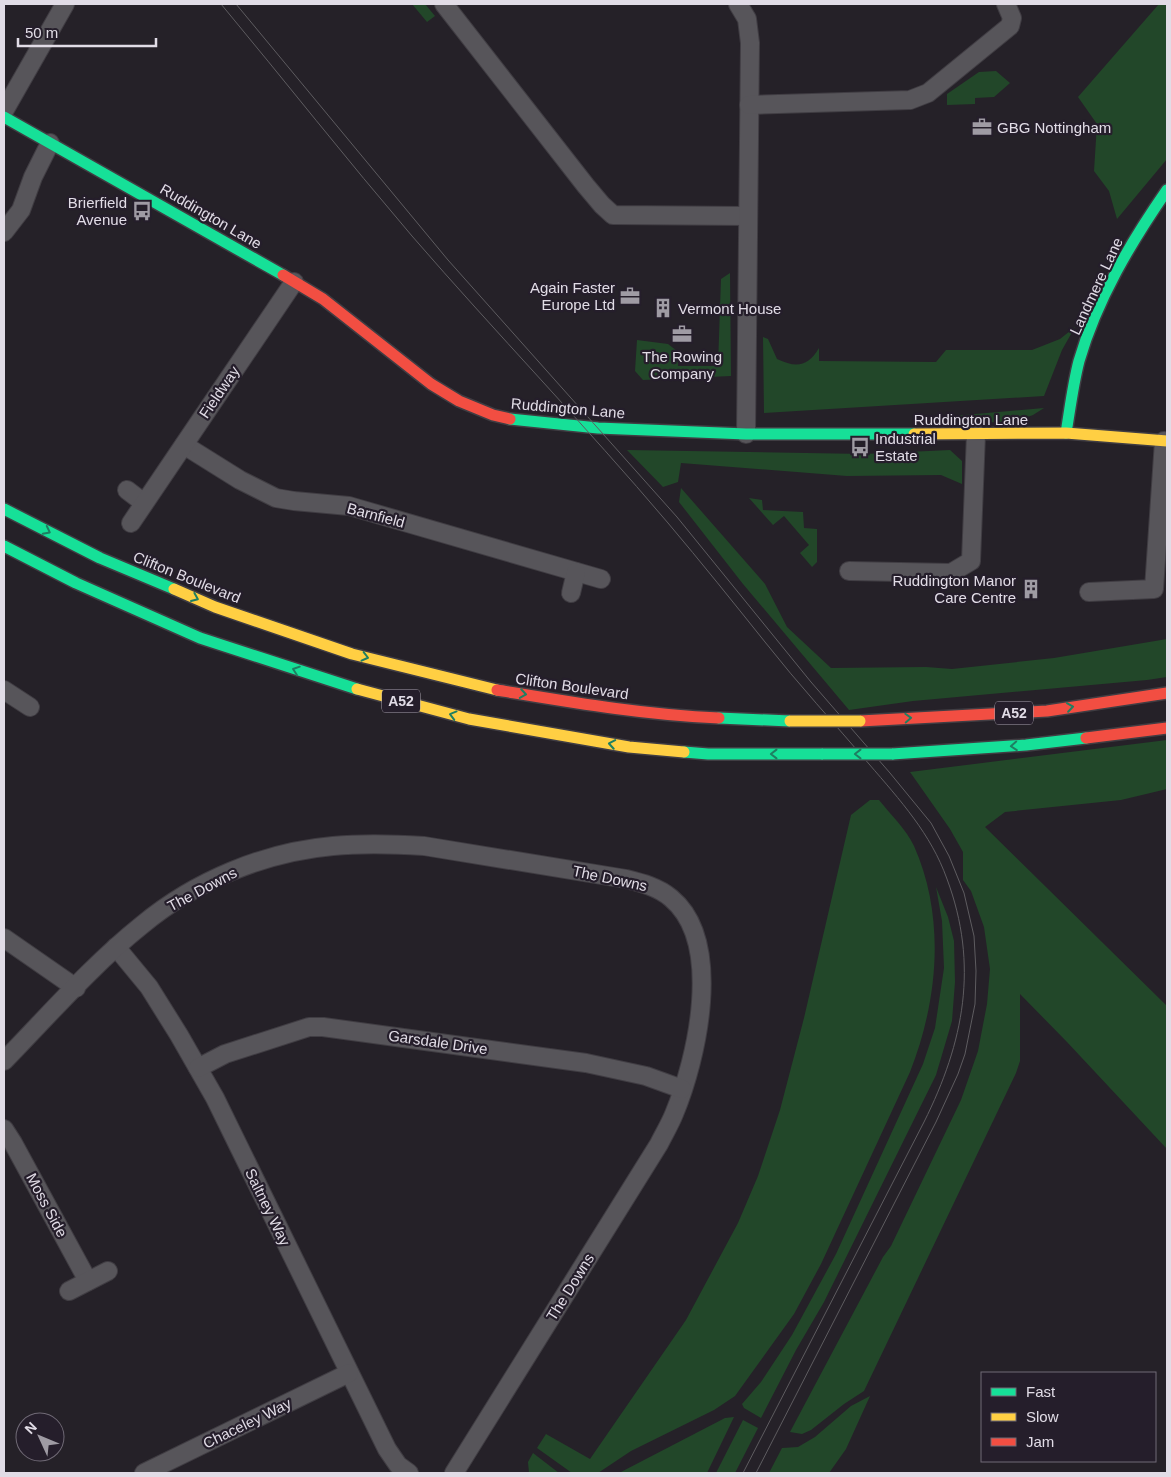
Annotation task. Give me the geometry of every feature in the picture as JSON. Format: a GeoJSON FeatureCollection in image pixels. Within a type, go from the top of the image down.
{"type":"FeatureCollection","features":[{"type":"Feature","properties":{"kind":"main road","name":"Ruddington Lane"},"geometry":{"type":"LineString","coordinates":[[4,117],[323,299],[431,384],[459,401],[493,415],[517,421],[583,427],[746,434],[1066,433],[1165,441]]}},
{"type":"Feature","properties":{"kind":"main road","name":"Landmere Lane"},"geometry":{"type":"LineString","coordinates":[[1066,433],[1079,362],[1092,324],[1105,295],[1141,228],[1167,190]]}},
{"type":"Feature","properties":{"kind":"main road","name":"Clifton Boulevard"},"geometry":{"type":"LineString","coordinates":[[4,509],[100,558],[215,607],[352,654],[488,689],[590,705],[690,717],[790,721],[860,721],[1047,711],[1167,693]]}},
{"type":"Feature","properties":{"kind":"main road","name":"A52"},"geometry":{"type":"LineString","coordinates":[[4,546],[76,583],[200,638],[338,684],[469,719],[629,747],[708,754],[892,754],[1026,745],[1167,728]]}},
{"type":"Feature","properties":{"kind":"street"},"geometry":{"type":"LineString","coordinates":[[4,111],[65,4]]}},
{"type":"Feature","properties":{"kind":"street"},"geometry":{"type":"LineString","coordinates":[[444,4],[586,186],[612,215],[748,216]]}},
{"type":"Feature","properties":{"kind":"street"},"geometry":{"type":"LineString","coordinates":[[738,4],[747,19],[750,43],[746,434]]}},
{"type":"Feature","properties":{"kind":"street"},"geometry":{"type":"LineString","coordinates":[[749,106],[910,100],[928,93],[1010,26],[1012,18],[1006,4]]}},
{"type":"Feature","properties":{"kind":"street"},"geometry":{"type":"LineString","coordinates":[[4,232],[21,210],[33,177],[50,143]]}},
{"type":"Feature","properties":{"kind":"street","name":"Fieldway"},"geometry":{"type":"LineString","coordinates":[[131,523],[294,282]]}},
{"type":"Feature","properties":{"kind":"street"},"geometry":{"type":"LineString","coordinates":[[849,571],[951,573],[971,560],[976,434]]}},
{"type":"Feature","properties":{"kind":"street"},"geometry":{"type":"LineString","coordinates":[[1089,592],[1154,589],[1162,547],[1165,441]]}},
{"type":"Feature","properties":{"kind":"street","name":"Barnfield"},"geometry":{"type":"LineString","coordinates":[[184,445],[240,480],[276,498],[350,506],[600,579]]}},
{"type":"Feature","properties":{"kind":"street"},"geometry":{"type":"LineString","coordinates":[[127,490],[144,503]]}},
{"type":"Feature","properties":{"kind":"street"},"geometry":{"type":"LineString","coordinates":[[571,593],[576,572]]}},
{"type":"Feature","properties":{"kind":"street"},"geometry":{"type":"LineString","coordinates":[[6,696],[30,707]]}},
{"type":"Feature","properties":{"kind":"street","name":"The Downs"},"geometry":{"type":"LineString","coordinates":[[4,1061],[116,947],[158,913],[192,891],[225,874],[279,856],[308,849],[332,846],[393,844],[424,846],[626,879],[658,889],[671,898],[688,918],[694,930],[699,949],[702,979],[694,1050],[674,1114],[658,1144],[454,1473]]}},
{"type":"Feature","properties":{"kind":"street"},"geometry":{"type":"LineString","coordinates":[[4,938],[76,988]]}},
{"type":"Feature","properties":{"kind":"street","name":"Saltney Way"},"geometry":{"type":"LineString","coordinates":[[116,947],[149,987],[215,1098],[387,1449],[398,1465],[409,1473]]}},
{"type":"Feature","properties":{"kind":"street","name":"Garsdale Drive"},"geometry":{"type":"LineString","coordinates":[[198,1068],[225,1054],[310,1028],[324,1027],[586,1063],[646,1076],[682,1089]]}},
{"type":"Feature","properties":{"kind":"street","name":"Moss Side"},"geometry":{"type":"LineString","coordinates":[[4,1129],[88,1281]]}},
{"type":"Feature","properties":{"kind":"street"},"geometry":{"type":"LineString","coordinates":[[69,1292],[108,1271]]}},
{"type":"Feature","properties":{"kind":"street","name":"Chaceley Way"},"geometry":{"type":"LineString","coordinates":[[144,1473],[349,1373]]}},
{"type":"Feature","properties":{"kind":"green space"},"geometry":{"type":"Polygon","coordinates":[[[412,4],[425,4],[435,16],[427,22],[412,4]]]}},
{"type":"Feature","properties":{"kind":"green space"},"geometry":{"type":"Polygon","coordinates":[[[1159,4],[1167,4],[1167,159],[1117,219],[1109,191],[1094,171],[1097,124],[1078,97],[1159,4]]]}},
{"type":"Feature","properties":{"kind":"green space"},"geometry":{"type":"Polygon","coordinates":[[[996,71],[1010,83],[994,97],[975,98],[975,104],[947,105],[947,94],[979,72],[996,71]]]}},
{"type":"Feature","properties":{"kind":"green space"},"geometry":{"type":"Polygon","coordinates":[[[730,273],[731,376],[643,380],[635,371],[637,340],[668,344],[677,351],[678,366],[718,366],[721,279],[730,273]]]}},
{"type":"Feature","properties":{"kind":"green space"},"geometry":{"type":"Polygon","coordinates":[[[1075,327],[1062,350],[1044,396],[764,413],[763,337],[768,339],[777,359],[790,364],[806,362],[819,348],[819,361],[936,362],[946,350],[1032,350],[1060,339],[1075,327]]]}},
{"type":"Feature","properties":{"kind":"green space"},"geometry":{"type":"Polygon","coordinates":[[[1044,408],[1033,415],[1014,422],[919,423],[919,419],[1044,408]]]}},
{"type":"Feature","properties":{"kind":"green space"},"geometry":{"type":"Polygon","coordinates":[[[627,450],[864,454],[950,450],[962,461],[962,484],[941,475],[847,476],[681,463],[678,482],[663,487],[627,450]]]}},
{"type":"Feature","properties":{"kind":"green space"},"geometry":{"type":"Polygon","coordinates":[[[681,488],[765,584],[787,627],[831,668],[926,667],[952,669],[1054,658],[1167,639],[1167,677],[913,701],[849,710],[743,584],[679,502],[681,488]]]}},
{"type":"Feature","properties":{"kind":"green space"},"geometry":{"type":"Polygon","coordinates":[[[749,498],[762,500],[763,510],[803,512],[804,528],[817,529],[817,562],[812,567],[800,553],[809,545],[784,516],[773,525],[749,498]]]}},
{"type":"Feature","properties":{"kind":"green space"},"geometry":{"type":"Polygon","coordinates":[[[1167,740],[1167,789],[1121,800],[1005,812],[985,827],[1167,1006],[1167,1149],[1020,994],[1020,1061],[1016,1073],[864,1391],[811,1430],[802,1434],[790,1432],[883,1257],[891,1246],[961,1100],[978,1051],[987,1004],[990,969],[984,927],[971,891],[963,880],[963,852],[950,829],[910,772],[1167,740]]]}},
{"type":"Feature","properties":{"kind":"green space"},"geometry":{"type":"Polygon","coordinates":[[[870,800],[879,800],[911,840],[924,873],[931,902],[934,930],[932,988],[920,1045],[910,1072],[821,1264],[794,1314],[735,1396],[714,1410],[631,1451],[598,1473],[572,1473],[537,1448],[546,1434],[590,1459],[686,1320],[738,1223],[758,1176],[780,1110],[804,1018],[851,815],[870,800]]]}},
{"type":"Feature","properties":{"kind":"green space"},"geometry":{"type":"Polygon","coordinates":[[[936,887],[948,917],[954,941],[955,982],[952,1021],[936,1075],[824,1302],[796,1350],[761,1418],[744,1408],[742,1404],[761,1382],[792,1335],[836,1254],[923,1064],[935,1028],[944,968],[942,921],[936,887]]]}},
{"type":"Feature","properties":{"kind":"green space"},"geometry":{"type":"Polygon","coordinates":[[[870,1396],[846,1449],[829,1473],[769,1473],[782,1448],[798,1447],[815,1437],[851,1406],[870,1396]]]}},
{"type":"Feature","properties":{"kind":"green space"},"geometry":{"type":"Polygon","coordinates":[[[734,1417],[707,1473],[619,1473],[725,1418],[734,1417]]]}},
{"type":"Feature","properties":{"kind":"green space"},"geometry":{"type":"Polygon","coordinates":[[[743,1420],[758,1428],[735,1473],[716,1473],[743,1420]]]}},
{"type":"Feature","properties":{"kind":"green space"},"geometry":{"type":"Polygon","coordinates":[[[533,1453],[559,1473],[529,1473],[528,1462],[533,1453]]]}},
{"type":"Feature","properties":{"kind":"tram line"},"geometry":{"type":"LineString","coordinates":[[221,4],[412,236],[637,487],[693,552],[790,673],[892,791],[923,832],[947,879],[957,911],[963,942],[964,973],[963,1003],[949,1062],[924,1122],[743,1473]]}},
{"type":"Feature","properties":{"kind":"tram line"},"geometry":{"type":"LineString","coordinates":[[236,4],[448,260],[677,517],[811,682],[931,823],[949,856],[964,893],[974,936],[975,1004],[965,1054],[958,1074],[936,1122],[756,1473]]}},
{"type":"Feature","properties":{"kind":"traffic: fast"},"geometry":{"type":"LineString","coordinates":[[4,117],[283,275]]}},
{"type":"Feature","properties":{"kind":"traffic: fast"},"geometry":{"type":"LineString","coordinates":[[1066,433],[1079,361],[1095,315],[1128,251],[1167,190]]}},
{"type":"Feature","properties":{"kind":"traffic: fast"},"geometry":{"type":"LineString","coordinates":[[510,419],[598,428],[746,434],[914,434]]}},
{"type":"Feature","properties":{"kind":"traffic: fast"},"geometry":{"type":"LineString","coordinates":[[4,509],[100,558],[174,589]]}},
{"type":"Feature","properties":{"kind":"traffic: fast"},"geometry":{"type":"LineString","coordinates":[[4,546],[76,583],[200,638],[357,689]]}},
{"type":"Feature","properties":{"kind":"traffic: fast"},"geometry":{"type":"LineString","coordinates":[[719,718],[790,721]]}},
{"type":"Feature","properties":{"kind":"traffic: fast"},"geometry":{"type":"LineString","coordinates":[[892,754],[1026,745],[1086,738]]}},
{"type":"Feature","properties":{"kind":"traffic: fast"},"geometry":{"type":"LineString","coordinates":[[684,752],[708,754],[823,754]]}},
{"type":"Feature","properties":{"kind":"traffic: fast"},"geometry":{"type":"LineString","coordinates":[[823,754],[892,754]]}},
{"type":"Feature","properties":{"kind":"traffic: slow"},"geometry":{"type":"LineString","coordinates":[[914,434],[1066,433],[1167,441]]}},
{"type":"Feature","properties":{"kind":"traffic: slow"},"geometry":{"type":"LineString","coordinates":[[174,589],[215,607],[352,654],[497,690]]}},
{"type":"Feature","properties":{"kind":"traffic: slow"},"geometry":{"type":"LineString","coordinates":[[357,689],[469,719],[629,747],[684,752]]}},
{"type":"Feature","properties":{"kind":"traffic: slow"},"geometry":{"type":"LineString","coordinates":[[790,721],[860,721]]}},
{"type":"Feature","properties":{"kind":"traffic: jam"},"geometry":{"type":"LineString","coordinates":[[283,275],[323,299],[431,384],[459,401],[493,415],[510,419]]}},
{"type":"Feature","properties":{"kind":"traffic: jam"},"geometry":{"type":"LineString","coordinates":[[497,690],[635,711],[719,718]]}},
{"type":"Feature","properties":{"kind":"traffic: jam"},"geometry":{"type":"LineString","coordinates":[[860,721],[1047,711],[1167,693]]}},
{"type":"Feature","properties":{"kind":"traffic: jam"},"geometry":{"type":"LineString","coordinates":[[1086,738],[1167,728]]}},
{"type":"Feature","properties":{"kind":"place","name":"GBG Nottingham"},"geometry":{"type":"Point","coordinates":[982,127]}},
{"type":"Feature","properties":{"kind":"place","name":"Brierfield Avenue"},"geometry":{"type":"Point","coordinates":[142,211]}},
{"type":"Feature","properties":{"kind":"place","name":"Again Faster Europe Ltd"},"geometry":{"type":"Point","coordinates":[630,296]}},
{"type":"Feature","properties":{"kind":"place","name":"Vermont House"},"geometry":{"type":"Point","coordinates":[663,308]}},
{"type":"Feature","properties":{"kind":"place","name":"The Rowing Company"},"geometry":{"type":"Point","coordinates":[682,334]}},
{"type":"Feature","properties":{"kind":"place","name":"Industrial Estate"},"geometry":{"type":"Point","coordinates":[860,447]}},
{"type":"Feature","properties":{"kind":"place","name":"Ruddington Manor Care Centre"},"geometry":{"type":"Point","coordinates":[1031,589]}}]}
